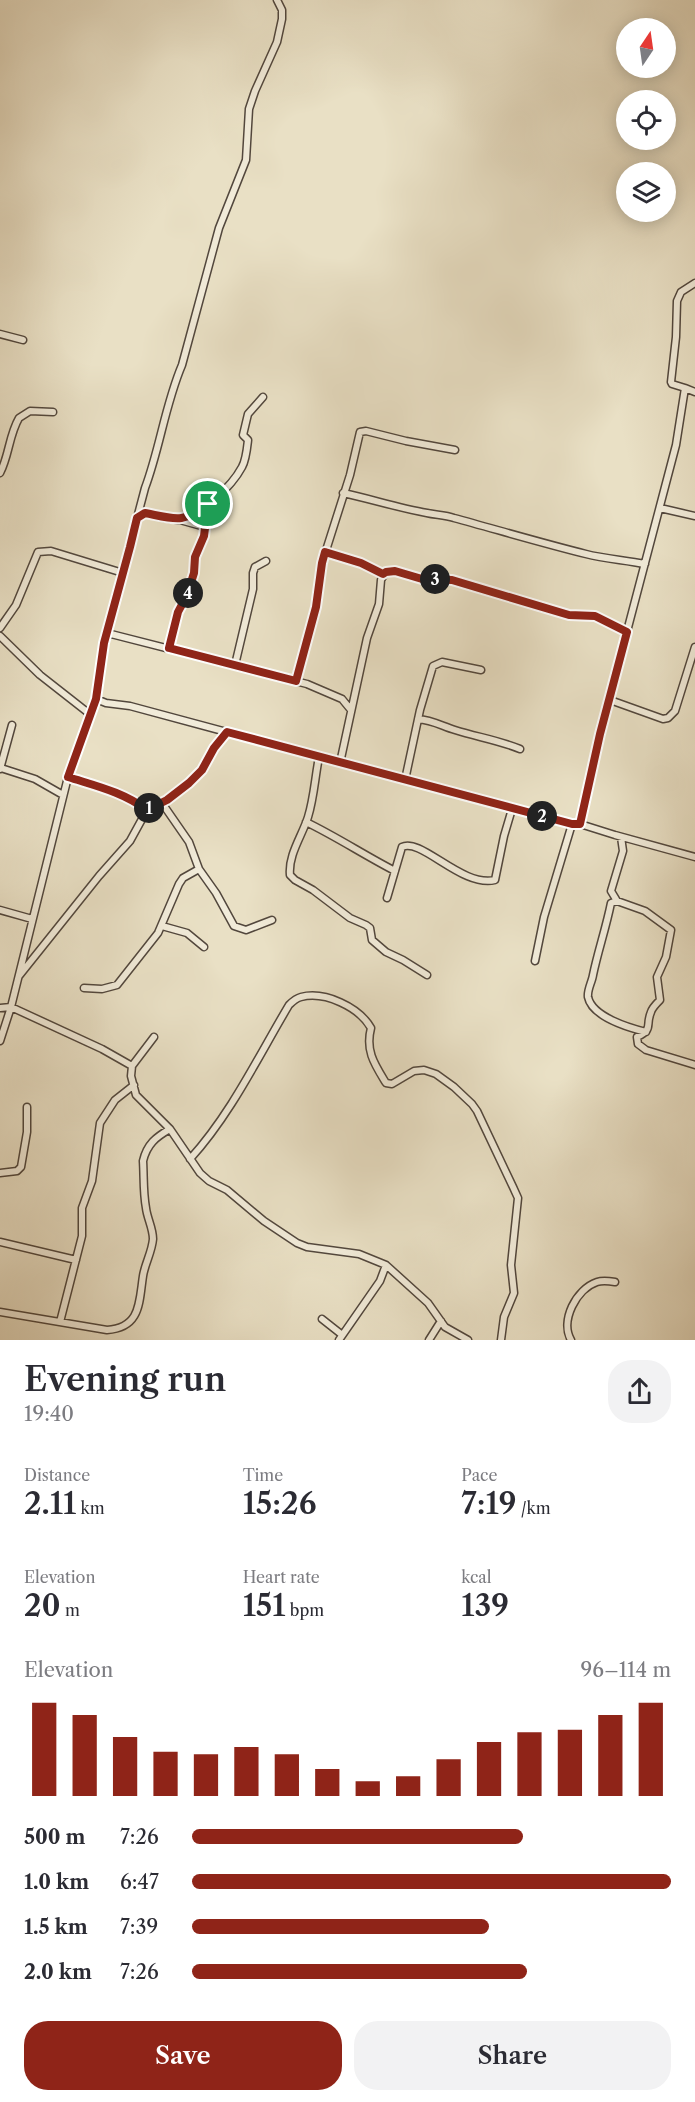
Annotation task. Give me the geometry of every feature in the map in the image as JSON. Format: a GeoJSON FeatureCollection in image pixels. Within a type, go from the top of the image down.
{"type":"FeatureCollection","features":[{"type":"Feature","properties":{"kind":"street"},"geometry":{"type":"LineString","coordinates":[[0,1041],[11,1007],[68,777],[96,699],[107,633],[137,518],[219,228],[246,160],[249,110],[277,42],[282,19],[282,10],[277,0]]}},
{"type":"Feature","properties":{"kind":"street"},"geometry":{"type":"LineString","coordinates":[[695,283],[681,292],[677,301],[671,382],[695,391]]}},
{"type":"Feature","properties":{"kind":"street"},"geometry":{"type":"LineString","coordinates":[[0,334],[23,340]]}},
{"type":"Feature","properties":{"kind":"street"},"geometry":{"type":"LineString","coordinates":[[580,824],[600,734],[676,445],[685,388]]}},
{"type":"Feature","properties":{"kind":"street"},"geometry":{"type":"LineString","coordinates":[[180,520],[199,512],[227,487],[242,467],[248,440],[243,435],[248,414],[263,397]]}},
{"type":"Feature","properties":{"kind":"street"},"geometry":{"type":"LineString","coordinates":[[0,473],[4,466],[9,440],[14,434],[19,418],[30,411],[53,412]]}},
{"type":"Feature","properties":{"kind":"street"},"geometry":{"type":"LineString","coordinates":[[296,681],[316,607],[322,563],[355,457],[358,436],[362,431],[455,450]]}},
{"type":"Feature","properties":{"kind":"street"},"geometry":{"type":"LineString","coordinates":[[343,493],[456,518],[588,555],[619,558],[645,564]]}},
{"type":"Feature","properties":{"kind":"street"},"geometry":{"type":"LineString","coordinates":[[169,648],[178,612],[194,573],[195,557],[202,543],[208,504]]}},
{"type":"Feature","properties":{"kind":"street"},"geometry":{"type":"LineString","coordinates":[[660,508],[695,516]]}},
{"type":"Feature","properties":{"kind":"street"},"geometry":{"type":"LineString","coordinates":[[137,518],[145,513],[205,527]]}},
{"type":"Feature","properties":{"kind":"street"},"geometry":{"type":"LineString","coordinates":[[0,628],[16,605],[39,552],[51,551],[123,573]]}},
{"type":"Feature","properties":{"kind":"street"},"geometry":{"type":"LineString","coordinates":[[325,552],[361,563],[383,574],[395,571],[422,579],[452,580],[569,615],[595,616],[627,632]]}},
{"type":"Feature","properties":{"kind":"street"},"geometry":{"type":"LineString","coordinates":[[235,665],[253,589],[253,573],[255,567],[266,561]]}},
{"type":"Feature","properties":{"kind":"street"},"geometry":{"type":"LineString","coordinates":[[340,763],[368,638],[379,604],[383,574]]}},
{"type":"Feature","properties":{"kind":"street"},"geometry":{"type":"LineString","coordinates":[[107,633],[296,681],[342,699],[351,710]]}},
{"type":"Feature","properties":{"kind":"street"},"geometry":{"type":"LineString","coordinates":[[0,636],[40,675],[92,712]]}},
{"type":"Feature","properties":{"kind":"street"},"geometry":{"type":"LineString","coordinates":[[610,700],[663,719],[668,718],[675,711],[695,647]]}},
{"type":"Feature","properties":{"kind":"street"},"geometry":{"type":"LineString","coordinates":[[405,780],[431,669],[435,664],[442,662],[481,670]]}},
{"type":"Feature","properties":{"kind":"street"},"geometry":{"type":"LineString","coordinates":[[342,699],[355,695]]}},
{"type":"Feature","properties":{"kind":"street"},"geometry":{"type":"LineString","coordinates":[[96,699],[106,703],[130,706],[695,856]]}},
{"type":"Feature","properties":{"kind":"street"},"geometry":{"type":"LineString","coordinates":[[92,712],[106,703]]}},
{"type":"Feature","properties":{"kind":"street"},"geometry":{"type":"LineString","coordinates":[[418,719],[429,720],[454,730],[503,742],[520,749]]}},
{"type":"Feature","properties":{"kind":"street"},"geometry":{"type":"LineString","coordinates":[[12,725],[0,769],[35,779],[63,795]]}},
{"type":"Feature","properties":{"kind":"street"},"geometry":{"type":"LineString","coordinates":[[18,976],[27,968],[99,876],[130,841],[147,810],[176,794],[202,770],[214,748],[227,732]]}},
{"type":"Feature","properties":{"kind":"street"},"geometry":{"type":"LineString","coordinates":[[319,757],[310,808],[291,859],[290,874],[295,880],[313,890],[350,918],[370,928],[375,943],[386,952],[427,975]]}},
{"type":"Feature","properties":{"kind":"street"},"geometry":{"type":"LineString","coordinates":[[68,777],[121,793],[147,810]]}},
{"type":"Feature","properties":{"kind":"street"},"geometry":{"type":"LineString","coordinates":[[162,802],[189,842],[199,869],[216,893],[234,926],[246,930],[272,920]]}},
{"type":"Feature","properties":{"kind":"street"},"geometry":{"type":"LineString","coordinates":[[387,898],[402,847],[412,845],[462,875],[478,880],[495,880],[512,809]]}},
{"type":"Feature","properties":{"kind":"street"},"geometry":{"type":"LineString","coordinates":[[306,822],[348,843],[364,855],[394,871]]}},
{"type":"Feature","properties":{"kind":"street"},"geometry":{"type":"LineString","coordinates":[[535,961],[544,917],[572,824]]}},
{"type":"Feature","properties":{"kind":"street"},"geometry":{"type":"LineString","coordinates":[[616,901],[612,891],[623,851],[621,837]]}},
{"type":"Feature","properties":{"kind":"street"},"geometry":{"type":"LineString","coordinates":[[84,988],[102,989],[117,985],[162,926],[183,878],[199,869]]}},
{"type":"Feature","properties":{"kind":"street"},"geometry":{"type":"LineString","coordinates":[[646,1032],[619,1024],[604,1016],[592,1005],[588,997],[611,903],[616,901],[645,911],[671,930],[667,954],[657,977],[660,1000],[651,1010],[649,1028],[646,1032],[638,1037],[638,1044],[646,1050],[695,1065]]}},
{"type":"Feature","properties":{"kind":"street"},"geometry":{"type":"LineString","coordinates":[[0,910],[32,919]]}},
{"type":"Feature","properties":{"kind":"street"},"geometry":{"type":"LineString","coordinates":[[162,926],[187,933],[204,947]]}},
{"type":"Feature","properties":{"kind":"street"},"geometry":{"type":"LineString","coordinates":[[190,1159],[206,1142],[226,1114],[289,1005],[299,997],[338,1000],[347,1005],[371,1028],[368,1039],[372,1060],[386,1083],[392,1084],[414,1071],[424,1070],[436,1074],[472,1104],[513,1187],[518,1198],[511,1265],[514,1293],[504,1317],[501,1340]]}},
{"type":"Feature","properties":{"kind":"street"},"geometry":{"type":"LineString","coordinates":[[0,1008],[11,1007],[102,1049],[132,1066]]}},
{"type":"Feature","properties":{"kind":"street"},"geometry":{"type":"LineString","coordinates":[[154,1037],[132,1066],[131,1076],[136,1095],[170,1130],[200,1173],[209,1181],[227,1190],[264,1221],[297,1243],[307,1247],[359,1254],[386,1265],[428,1303],[445,1327],[468,1340]]}},
{"type":"Feature","properties":{"kind":"street"},"geometry":{"type":"LineString","coordinates":[[60,1322],[83,1230],[82,1208],[92,1181],[100,1123],[114,1100],[134,1085]]}},
{"type":"Feature","properties":{"kind":"street"},"geometry":{"type":"LineString","coordinates":[[0,1173],[17,1171],[21,1167],[27,1132],[27,1107]]}},
{"type":"Feature","properties":{"kind":"street"},"geometry":{"type":"LineString","coordinates":[[0,1312],[106,1330],[118,1329],[135,1317],[141,1299],[143,1276],[153,1238],[145,1204],[143,1161],[154,1139],[170,1130]]}},
{"type":"Feature","properties":{"kind":"street"},"geometry":{"type":"LineString","coordinates":[[0,1242],[76,1260]]}},
{"type":"Feature","properties":{"kind":"street"},"geometry":{"type":"LineString","coordinates":[[322,1318],[340,1337],[380,1281],[386,1265]]}},
{"type":"Feature","properties":{"kind":"street"},"geometry":{"type":"LineString","coordinates":[[572,1340],[567,1328],[569,1314],[577,1299],[594,1283],[615,1282]]}},
{"type":"Feature","properties":{"kind":"street"},"geometry":{"type":"LineString","coordinates":[[429,1340],[441,1321]]}},
{"type":"Feature","properties":{"kind":"route"},"geometry":{"type":"LineString","coordinates":[[208,504],[208,517],[202,543],[195,557],[194,573],[187,595],[178,612],[169,648],[296,681],[316,607],[325,552],[361,563],[383,574],[395,571],[422,579],[452,580],[569,615],[595,616],[627,632],[600,734],[580,824],[512,809],[227,732],[214,748],[202,770],[189,783],[167,800],[147,810],[121,793],[68,777],[96,699],[104,643],[137,518],[145,513],[180,520],[199,512],[208,504]]}}]}
